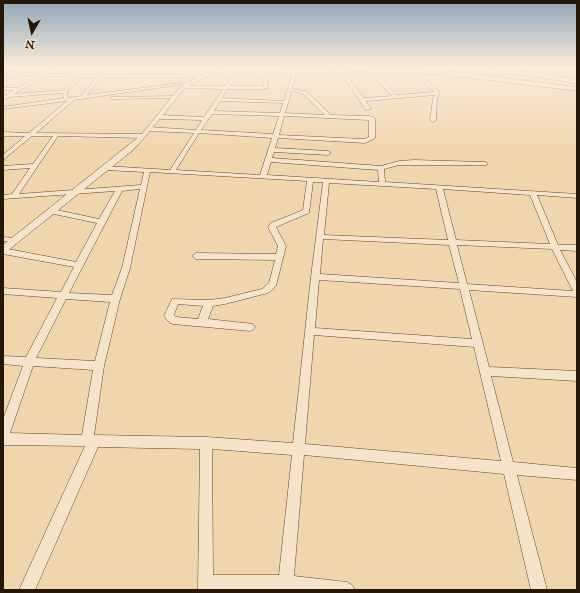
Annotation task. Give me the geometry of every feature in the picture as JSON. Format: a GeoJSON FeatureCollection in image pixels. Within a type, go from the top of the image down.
{"type":"FeatureCollection","features":[{"type":"Feature","properties":{"kind":"street"},"geometry":{"type":"LineString","coordinates":[[3,99],[14,96]]}},
{"type":"Feature","properties":{"kind":"street"},"geometry":{"type":"LineString","coordinates":[[68,96],[70,99]]}},
{"type":"Feature","properties":{"kind":"street"},"geometry":{"type":"LineString","coordinates":[[5,109],[94,96]]}},
{"type":"Feature","properties":{"kind":"street"},"geometry":{"type":"LineString","coordinates":[[172,172],[220,96]]}},
{"type":"Feature","properties":{"kind":"street"},"geometry":{"type":"LineString","coordinates":[[263,177],[272,150],[286,96]]}},
{"type":"Feature","properties":{"kind":"street"},"geometry":{"type":"LineString","coordinates":[[308,96],[329,116]]}},
{"type":"Feature","properties":{"kind":"street"},"geometry":{"type":"LineString","coordinates":[[360,96],[368,110]]}},
{"type":"Feature","properties":{"kind":"street"},"geometry":{"type":"LineString","coordinates":[[363,100],[399,96]]}},
{"type":"Feature","properties":{"kind":"street"},"geometry":{"type":"LineString","coordinates":[[433,120],[437,96]]}},
{"type":"Feature","properties":{"kind":"street"},"geometry":{"type":"LineString","coordinates":[[3,158],[70,99],[174,97]]}},
{"type":"Feature","properties":{"kind":"street"},"geometry":{"type":"LineString","coordinates":[[3,250],[106,168],[143,136],[174,97]]}},
{"type":"Feature","properties":{"kind":"street"},"geometry":{"type":"LineString","coordinates":[[218,99],[284,102]]}},
{"type":"Feature","properties":{"kind":"street"},"geometry":{"type":"LineString","coordinates":[[149,129],[329,139],[370,140],[372,138],[373,121],[370,118],[210,112]]}},
{"type":"Feature","properties":{"kind":"street"},"geometry":{"type":"LineString","coordinates":[[159,117],[205,119]]}},
{"type":"Feature","properties":{"kind":"street"},"geometry":{"type":"LineString","coordinates":[[3,134],[143,136]]}},
{"type":"Feature","properties":{"kind":"street"},"geometry":{"type":"LineString","coordinates":[[14,196],[57,134]]}},
{"type":"Feature","properties":{"kind":"street"},"geometry":{"type":"LineString","coordinates":[[326,164],[329,139]]}},
{"type":"Feature","properties":{"kind":"street"},"geometry":{"type":"LineString","coordinates":[[272,150],[328,153]]}},
{"type":"Feature","properties":{"kind":"street"},"geometry":{"type":"LineString","coordinates":[[269,160],[381,168],[398,163],[414,162],[485,164]]}},
{"type":"Feature","properties":{"kind":"street"},"geometry":{"type":"LineString","coordinates":[[3,168],[35,166]]}},
{"type":"Feature","properties":{"kind":"street"},"geometry":{"type":"LineString","coordinates":[[106,168],[577,196]]}},
{"type":"Feature","properties":{"kind":"street"},"geometry":{"type":"LineString","coordinates":[[381,168],[382,184]]}},
{"type":"Feature","properties":{"kind":"street"},"geometry":{"type":"LineString","coordinates":[[27,590],[91,441],[100,366],[114,299],[126,268],[143,187],[148,171]]}},
{"type":"Feature","properties":{"kind":"street"},"geometry":{"type":"LineString","coordinates":[[250,327],[173,320],[170,316],[176,301],[209,304],[226,301],[268,289],[272,284],[282,246],[272,228],[274,225],[306,211],[310,181]]}},
{"type":"Feature","properties":{"kind":"street"},"geometry":{"type":"LineString","coordinates":[[286,583],[315,277],[321,237],[326,182]]}},
{"type":"Feature","properties":{"kind":"street"},"geometry":{"type":"LineString","coordinates":[[3,197],[143,187]]}},
{"type":"Feature","properties":{"kind":"street"},"geometry":{"type":"LineString","coordinates":[[439,187],[540,590]]}},
{"type":"Feature","properties":{"kind":"street"},"geometry":{"type":"LineString","coordinates":[[3,435],[29,362],[120,188]]}},
{"type":"Feature","properties":{"kind":"street"},"geometry":{"type":"LineString","coordinates":[[533,193],[556,247],[577,290]]}},
{"type":"Feature","properties":{"kind":"street"},"geometry":{"type":"LineString","coordinates":[[52,211],[101,222]]}},
{"type":"Feature","properties":{"kind":"street"},"geometry":{"type":"LineString","coordinates":[[321,237],[577,248]]}},
{"type":"Feature","properties":{"kind":"street"},"geometry":{"type":"LineString","coordinates":[[3,239],[15,240]]}},
{"type":"Feature","properties":{"kind":"street"},"geometry":{"type":"LineString","coordinates":[[3,250],[80,265]]}},
{"type":"Feature","properties":{"kind":"street"},"geometry":{"type":"LineString","coordinates":[[196,256],[278,257]]}},
{"type":"Feature","properties":{"kind":"street"},"geometry":{"type":"LineString","coordinates":[[315,277],[577,294]]}},
{"type":"Feature","properties":{"kind":"street"},"geometry":{"type":"LineString","coordinates":[[3,291],[114,299]]}},
{"type":"Feature","properties":{"kind":"street"},"geometry":{"type":"LineString","coordinates":[[202,322],[209,304]]}},
{"type":"Feature","properties":{"kind":"street"},"geometry":{"type":"LineString","coordinates":[[310,331],[478,343]]}},
{"type":"Feature","properties":{"kind":"street"},"geometry":{"type":"LineString","coordinates":[[3,360],[100,366]]}},
{"type":"Feature","properties":{"kind":"street"},"geometry":{"type":"LineString","coordinates":[[486,371],[577,376]]}},
{"type":"Feature","properties":{"kind":"street"},"geometry":{"type":"LineString","coordinates":[[3,439],[206,443],[577,474]]}},
{"type":"Feature","properties":{"kind":"street"},"geometry":{"type":"LineString","coordinates":[[206,443],[206,587],[286,583],[347,590]]}}]}
